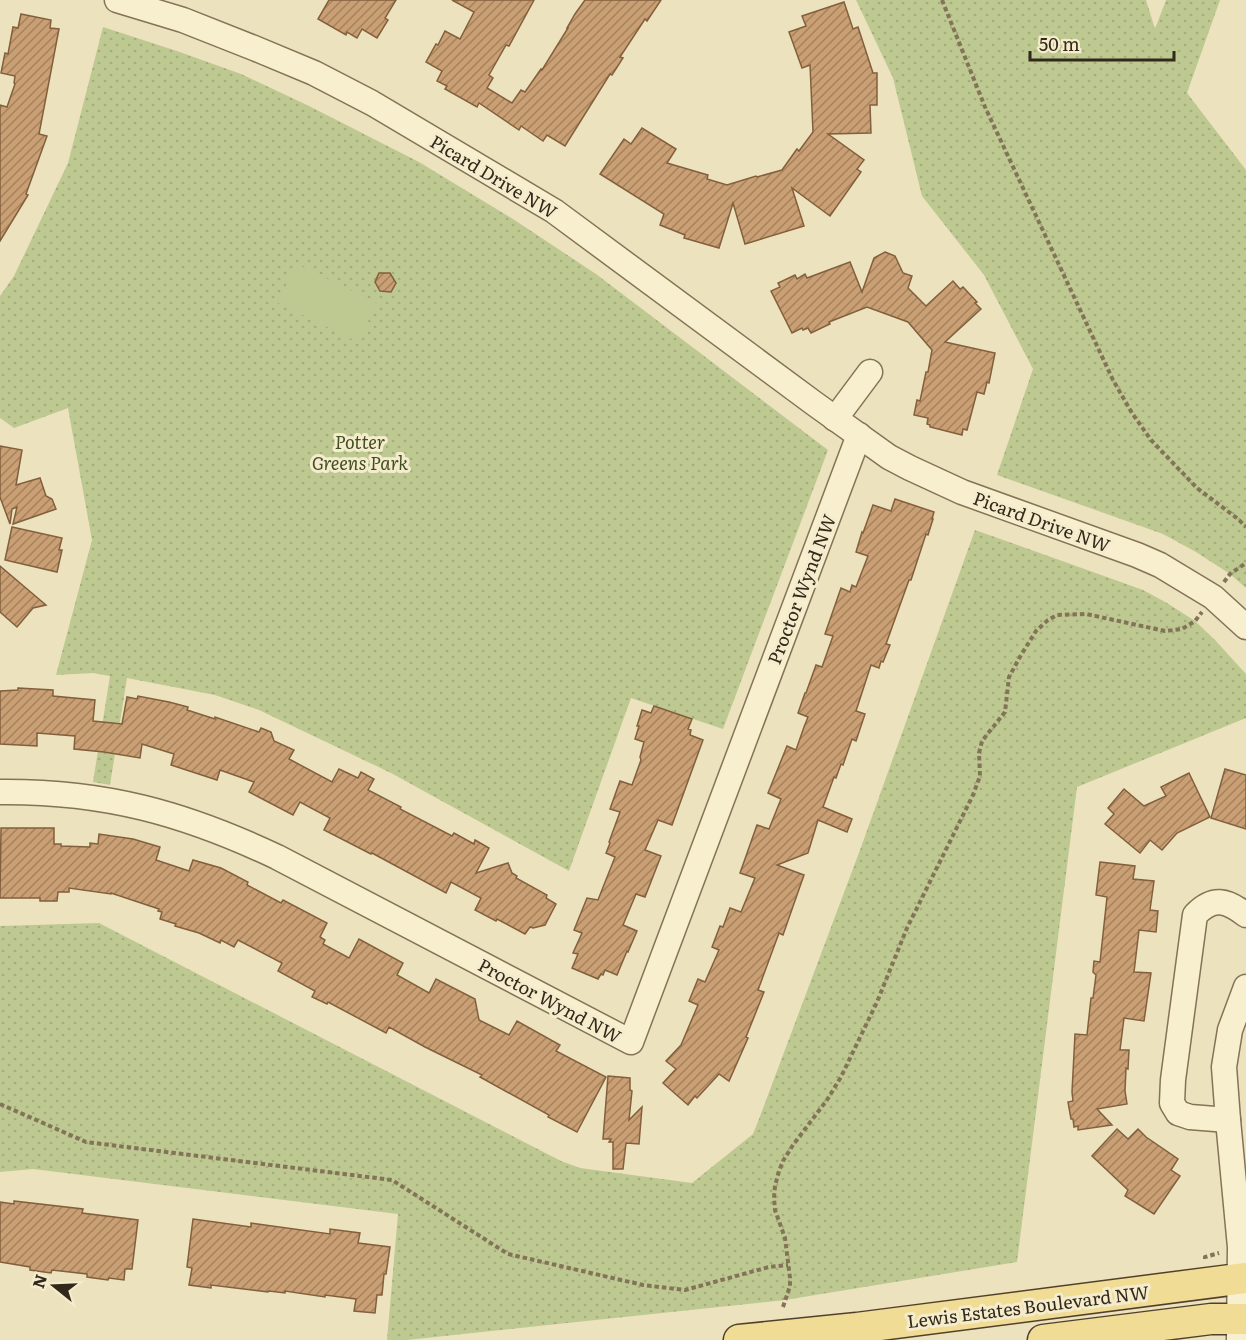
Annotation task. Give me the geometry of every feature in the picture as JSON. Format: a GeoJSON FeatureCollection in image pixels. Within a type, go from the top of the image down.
{"type":"FeatureCollection","features":[{"type":"Feature","properties":{"kind":"main road","name":"Lewis Estates Boulevard NW"},"geometry":{"type":"LineString","coordinates":[[739,1340],[857,1328],[1243,1279]]}},
{"type":"Feature","properties":{"kind":"main road","name":"Lewis Estates Boulevard NW"},"geometry":{"type":"LineString","coordinates":[[1043,1340],[1211,1319],[1241,1326]]}},
{"type":"Feature","properties":{"kind":"street","name":"Picard Drive NW"},"geometry":{"type":"LineString","coordinates":[[117,0],[183,20],[254,48],[372,103],[554,211],[835,419],[890,457],[932,480],[979,499],[1137,555],[1213,597],[1246,627]]}},
{"type":"Feature","properties":{"kind":"street"},"geometry":{"type":"LineString","coordinates":[[835,419],[870,372]]}},
{"type":"Feature","properties":{"kind":"street","name":"Proctor Wynd NW"},"geometry":{"type":"LineString","coordinates":[[0,792],[71,794],[135,804],[174,815],[240,839],[631,1042],[859,435]]}},
{"type":"Feature","properties":{"kind":"street"},"geometry":{"type":"LineString","coordinates":[[1228,1120],[1190,1117],[1178,1113],[1172,1102],[1173,1080],[1195,915],[1203,906],[1214,902],[1226,902],[1246,915]]}},
{"type":"Feature","properties":{"kind":"street"},"geometry":{"type":"LineString","coordinates":[[1241,1326],[1243,1279],[1224,1067],[1230,1030],[1246,987]]}},
{"type":"Feature","properties":{"kind":"path"},"geometry":{"type":"LineString","coordinates":[[942,0],[985,107],[1113,380],[1132,413],[1151,440],[1197,488],[1246,527]]}},
{"type":"Feature","properties":{"kind":"path"},"geometry":{"type":"LineString","coordinates":[[1230,574],[1246,563]]}},
{"type":"Feature","properties":{"kind":"path"},"geometry":{"type":"LineString","coordinates":[[783,1307],[790,1278],[785,1238],[774,1198],[775,1186],[783,1161],[827,1100],[857,1046],[907,928],[973,795],[980,776],[979,753],[982,741],[1005,711],[1009,677],[1021,654],[1036,631],[1057,615],[1086,614],[1166,631],[1182,629],[1195,621]]}},
{"type":"Feature","properties":{"kind":"path"},"geometry":{"type":"LineString","coordinates":[[0,1104],[86,1142],[392,1180],[508,1254],[643,1285],[685,1290],[769,1267],[788,1265]]}},
{"type":"Feature","properties":{"kind":"green space"},"geometry":{"type":"Polygon","coordinates":[[[856,0],[1146,0],[1155,29],[1166,0],[1220,0],[1187,93],[1246,170],[1246,588],[1230,574],[1163,534],[997,475],[1033,369],[984,275],[922,196],[893,78],[856,0]]]}},
{"type":"Feature","properties":{"kind":"green space","name":"Potter Greens Park"},"geometry":{"type":"Polygon","coordinates":[[[103,27],[241,74],[419,162],[513,219],[596,274],[828,450],[723,729],[631,698],[569,871],[391,773],[259,710],[215,695],[127,678],[110,785],[93,782],[110,676],[93,673],[56,675],[92,540],[68,408],[14,428],[0,418],[0,296],[14,276],[68,163],[103,27]]]}},
{"type":"Feature","properties":{"kind":"green space"},"geometry":{"type":"Polygon","coordinates":[[[297,264],[377,303],[358,342],[278,303],[297,264]]]}},
{"type":"Feature","properties":{"kind":"green space"},"geometry":{"type":"Polygon","coordinates":[[[975,530],[1143,590],[1195,621],[1246,674],[1246,718],[1077,787],[1017,1262],[785,1300],[407,1340],[387,1340],[398,1214],[33,1169],[0,1172],[0,926],[99,923],[561,1161],[580,1168],[692,1183],[753,1134],[860,850],[975,530]]]}},
{"type":"Feature","properties":{"kind":"building"},"geometry":{"type":"Polygon","coordinates":[[[329,0],[396,0],[377,38],[362,29],[357,38],[347,32],[346,35],[318,19],[329,0]]]}},
{"type":"Feature","properties":{"kind":"building"},"geometry":{"type":"Polygon","coordinates":[[[452,0],[534,0],[509,46],[506,45],[489,75],[493,78],[487,88],[512,103],[521,90],[525,92],[542,70],[585,0],[661,0],[647,21],[645,19],[620,57],[623,58],[612,75],[610,74],[565,146],[547,135],[543,141],[521,126],[519,130],[479,103],[477,107],[445,89],[447,86],[437,81],[442,71],[426,62],[445,31],[460,39],[474,12],[452,0]]]}},
{"type":"Feature","properties":{"kind":"building"},"geometry":{"type":"Polygon","coordinates":[[[844,2],[853,29],[858,27],[873,73],[877,73],[877,105],[870,105],[871,133],[828,134],[864,160],[857,169],[861,172],[830,216],[792,188],[804,226],[745,244],[733,203],[719,248],[684,238],[685,235],[660,225],[664,214],[600,174],[624,139],[631,144],[642,128],[676,149],[667,163],[708,175],[707,179],[727,185],[782,170],[813,132],[810,65],[802,68],[789,32],[806,26],[802,16],[844,2]]]}},
{"type":"Feature","properties":{"kind":"building"},"geometry":{"type":"Polygon","coordinates":[[[21,14],[51,20],[50,28],[59,29],[39,134],[47,136],[26,194],[28,195],[0,241],[0,105],[7,107],[15,84],[15,76],[1,73],[5,53],[8,54],[13,27],[18,28],[21,14]]]}},
{"type":"Feature","properties":{"kind":"building"},"geometry":{"type":"Polygon","coordinates":[[[885,252],[895,256],[903,273],[912,276],[908,288],[926,306],[953,281],[960,289],[963,287],[981,309],[945,342],[995,353],[989,383],[987,382],[984,394],[977,392],[967,430],[963,429],[962,435],[930,427],[927,424],[928,418],[914,415],[917,400],[920,401],[932,350],[908,322],[867,307],[829,322],[830,324],[811,333],[808,328],[803,330],[802,328],[792,333],[771,291],[780,287],[778,283],[795,275],[797,279],[805,274],[807,278],[850,262],[862,292],[874,258],[885,252]]]}},
{"type":"Feature","properties":{"kind":"building"},"geometry":{"type":"Polygon","coordinates":[[[379,273],[390,273],[396,283],[391,292],[380,291],[375,282],[379,273]]]}},
{"type":"Feature","properties":{"kind":"building"},"geometry":{"type":"Polygon","coordinates":[[[0,446],[22,450],[16,485],[40,478],[46,496],[52,499],[56,509],[13,524],[17,507],[12,509],[10,524],[0,497],[0,446]]]}},
{"type":"Feature","properties":{"kind":"building"},"geometry":{"type":"Polygon","coordinates":[[[895,499],[934,512],[928,535],[926,534],[886,644],[890,645],[883,662],[881,661],[879,668],[871,665],[856,711],[865,714],[856,741],[852,739],[843,765],[841,764],[836,778],[834,777],[823,807],[852,819],[847,832],[818,820],[808,853],[777,865],[804,875],[783,935],[779,933],[758,990],[764,992],[746,1037],[748,1038],[729,1081],[719,1074],[688,1105],[663,1083],[676,1069],[666,1061],[681,1045],[698,1005],[689,1001],[698,979],[705,982],[719,950],[712,947],[720,926],[723,927],[730,908],[741,912],[755,878],[740,873],[757,825],[769,829],[781,799],[768,793],[787,746],[796,750],[808,717],[798,713],[816,665],[822,667],[833,636],[825,634],[841,588],[850,592],[852,585],[856,587],[868,556],[856,552],[873,505],[891,511],[895,499]]]}},
{"type":"Feature","properties":{"kind":"building"},"geometry":{"type":"Polygon","coordinates":[[[12,527],[62,538],[57,572],[5,560],[12,527]]]}},
{"type":"Feature","properties":{"kind":"building"},"geometry":{"type":"Polygon","coordinates":[[[0,566],[46,605],[33,608],[17,627],[0,612],[0,566]]]}},
{"type":"Feature","properties":{"kind":"building"},"geometry":{"type":"Polygon","coordinates":[[[18,688],[53,690],[53,696],[95,700],[93,721],[122,724],[127,697],[137,699],[138,696],[188,707],[187,710],[259,732],[261,728],[271,732],[274,741],[294,750],[289,759],[332,782],[339,769],[358,778],[361,772],[374,779],[368,790],[401,807],[400,809],[452,836],[454,833],[474,844],[475,840],[489,848],[476,873],[508,863],[512,873],[517,876],[516,878],[547,895],[546,898],[556,904],[545,925],[530,927],[525,934],[475,910],[481,898],[451,882],[446,893],[324,830],[330,818],[300,802],[293,815],[249,792],[254,782],[220,770],[217,780],[171,765],[174,754],[142,744],[140,758],[74,749],[75,736],[37,733],[37,746],[0,744],[0,691],[18,690],[18,688]]]}},
{"type":"Feature","properties":{"kind":"building"},"geometry":{"type":"Polygon","coordinates":[[[654,706],[692,719],[688,729],[691,730],[690,735],[703,740],[672,825],[658,820],[645,850],[661,856],[645,897],[636,894],[623,925],[637,931],[628,952],[617,975],[605,970],[598,979],[572,968],[578,954],[573,953],[582,933],[574,930],[587,898],[598,900],[615,857],[606,853],[620,812],[610,809],[620,781],[632,785],[641,760],[644,742],[635,739],[639,726],[637,726],[642,710],[651,713],[654,706]]]}},
{"type":"Feature","properties":{"kind":"building"},"geometry":{"type":"Polygon","coordinates":[[[1225,769],[1246,775],[1246,829],[1211,818],[1225,769]]]}},
{"type":"Feature","properties":{"kind":"building"},"geometry":{"type":"Polygon","coordinates":[[[1189,773],[1210,817],[1177,833],[1162,850],[1150,840],[1140,853],[1105,824],[1114,814],[1108,808],[1124,789],[1144,806],[1166,796],[1161,787],[1189,773]]]}},
{"type":"Feature","properties":{"kind":"building"},"geometry":{"type":"Polygon","coordinates":[[[1,828],[54,828],[54,844],[61,844],[61,846],[90,847],[90,843],[98,844],[99,834],[133,839],[160,847],[156,860],[189,871],[193,860],[221,868],[281,903],[283,900],[327,923],[320,937],[325,940],[323,944],[349,958],[359,939],[403,963],[397,975],[429,993],[436,979],[475,999],[479,1020],[509,1035],[517,1021],[560,1045],[556,1051],[606,1077],[577,1132],[480,1077],[482,1075],[389,1027],[386,1033],[328,1002],[327,1004],[312,997],[315,991],[278,971],[282,963],[238,940],[234,947],[221,940],[220,943],[160,919],[162,912],[158,911],[159,909],[111,893],[69,888],[69,892],[58,892],[57,901],[40,901],[40,898],[0,898],[1,828]]]}},
{"type":"Feature","properties":{"kind":"building"},"geometry":{"type":"Polygon","coordinates":[[[1100,862],[1135,866],[1133,879],[1154,881],[1150,910],[1158,911],[1156,932],[1139,930],[1134,972],[1151,973],[1144,1021],[1124,1018],[1120,1050],[1129,1050],[1125,1091],[1127,1104],[1097,1109],[1112,1125],[1078,1130],[1078,1126],[1074,1127],[1073,1119],[1071,1119],[1068,1102],[1073,1101],[1075,1034],[1087,1035],[1096,975],[1093,972],[1094,961],[1100,962],[1107,897],[1096,895],[1100,862]]]}},
{"type":"Feature","properties":{"kind":"building"},"geometry":{"type":"Polygon","coordinates":[[[608,1076],[630,1078],[630,1090],[632,1091],[629,1120],[642,1107],[639,1144],[626,1143],[623,1169],[613,1169],[613,1142],[609,1142],[611,1139],[603,1139],[608,1076]]]}},
{"type":"Feature","properties":{"kind":"building"},"geometry":{"type":"Polygon","coordinates":[[[1117,1129],[1128,1139],[1138,1129],[1178,1159],[1171,1170],[1180,1176],[1154,1214],[1125,1196],[1128,1190],[1092,1156],[1117,1129]]]}},
{"type":"Feature","properties":{"kind":"building"},"geometry":{"type":"Polygon","coordinates":[[[14,1201],[83,1209],[82,1213],[138,1220],[132,1269],[125,1269],[124,1280],[109,1278],[108,1280],[87,1277],[87,1274],[30,1270],[30,1267],[0,1262],[0,1202],[14,1204],[14,1201]]]}},
{"type":"Feature","properties":{"kind":"building"},"geometry":{"type":"Polygon","coordinates":[[[193,1219],[251,1227],[251,1223],[330,1234],[330,1229],[360,1233],[358,1243],[390,1247],[382,1295],[377,1295],[375,1313],[354,1311],[356,1299],[285,1291],[285,1293],[268,1292],[211,1285],[211,1288],[189,1285],[192,1268],[187,1267],[193,1219]]]}}]}
